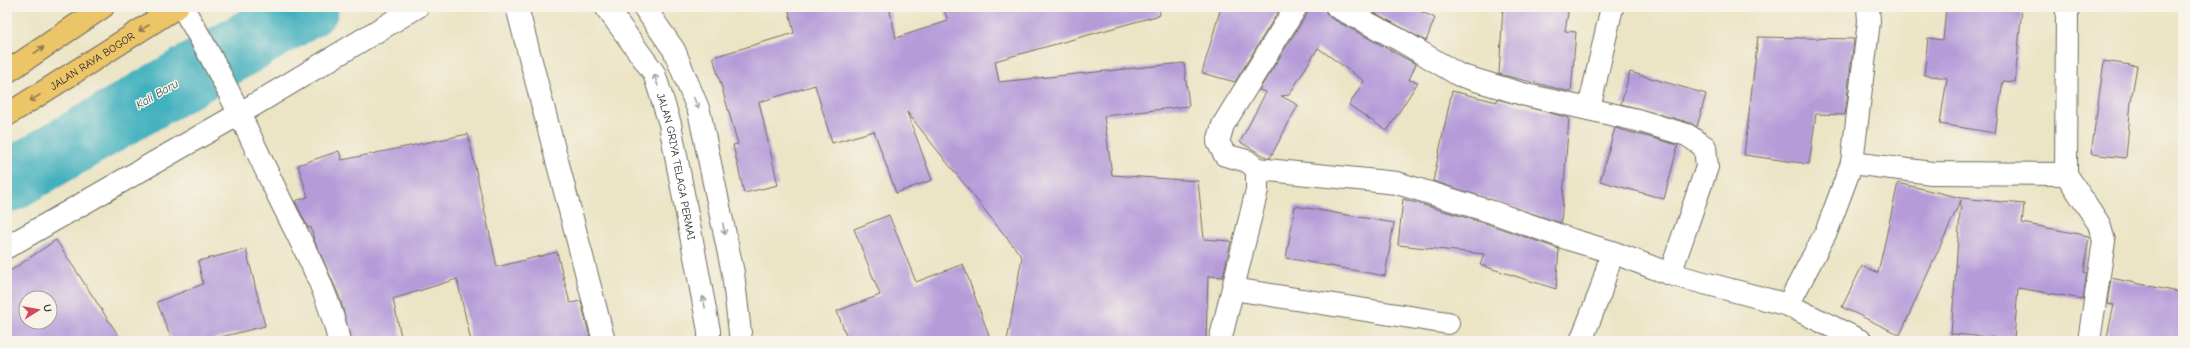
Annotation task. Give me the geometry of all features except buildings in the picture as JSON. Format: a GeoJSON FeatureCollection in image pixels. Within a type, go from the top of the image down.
{"type":"FeatureCollection","features":[{"type":"Feature","properties":{"kind":"highway"},"geometry":{"type":"LineString","coordinates":[[7,72],[103,7]]}},
{"type":"Feature","properties":{"kind":"highway","name":"JALAN RAYA BOGOR"},"geometry":{"type":"LineString","coordinates":[[7,115],[183,11]]}},
{"type":"Feature","properties":{"kind":"street"},"geometry":{"type":"LineString","coordinates":[[7,247],[235,105],[417,7]]}},
{"type":"Feature","properties":{"kind":"street"},"geometry":{"type":"LineString","coordinates":[[517,7],[604,341]]}},
{"type":"Feature","properties":{"kind":"street","name":"JALAN GRIYA TELAGA PERMAI"},"geometry":{"type":"LineString","coordinates":[[606,7],[654,73],[670,124],[709,331],[709,341]]}},
{"type":"Feature","properties":{"kind":"street"},"geometry":{"type":"LineString","coordinates":[[644,7],[674,50],[699,111],[734,273],[741,341]]}},
{"type":"Feature","properties":{"kind":"street"},"geometry":{"type":"LineString","coordinates":[[1296,7],[1222,125],[1218,142],[1225,155],[1247,161],[1257,169],[1397,183],[1612,252],[1670,274],[1788,304],[1861,341]]}},
{"type":"Feature","properties":{"kind":"street"},"geometry":{"type":"LineString","coordinates":[[1337,7],[1400,40],[1459,75],[1526,95],[1637,120],[1687,135],[1705,147],[1707,167],[1670,274]]}},
{"type":"Feature","properties":{"kind":"street"},"geometry":{"type":"LineString","coordinates":[[1589,109],[1612,7]]}},
{"type":"Feature","properties":{"kind":"street"},"geometry":{"type":"LineString","coordinates":[[1788,304],[1827,230],[1852,163],[1869,21],[1868,7]]}},
{"type":"Feature","properties":{"kind":"street"},"geometry":{"type":"LineString","coordinates":[[2067,7],[2066,174],[2099,224],[2104,241],[2089,341]]}},
{"type":"Feature","properties":{"kind":"street"},"geometry":{"type":"LineString","coordinates":[[183,11],[235,105],[308,258],[334,318],[339,341]]}},
{"type":"Feature","properties":{"kind":"street"},"geometry":{"type":"LineString","coordinates":[[1852,163],[1932,173],[2066,174]]}},
{"type":"Feature","properties":{"kind":"street"},"geometry":{"type":"LineString","coordinates":[[1220,341],[1257,190],[1257,169]]}},
{"type":"Feature","properties":{"kind":"street"},"geometry":{"type":"LineString","coordinates":[[1581,341],[1600,293],[1612,252]]}},
{"type":"Feature","properties":{"kind":"street"},"geometry":{"type":"LineString","coordinates":[[1233,289],[1448,323]]}},
{"type":"Feature","properties":{"kind":"waterway","name":"Kali Baru"},"geometry":{"type":"LineString","coordinates":[[7,182],[308,7]]}}]}
